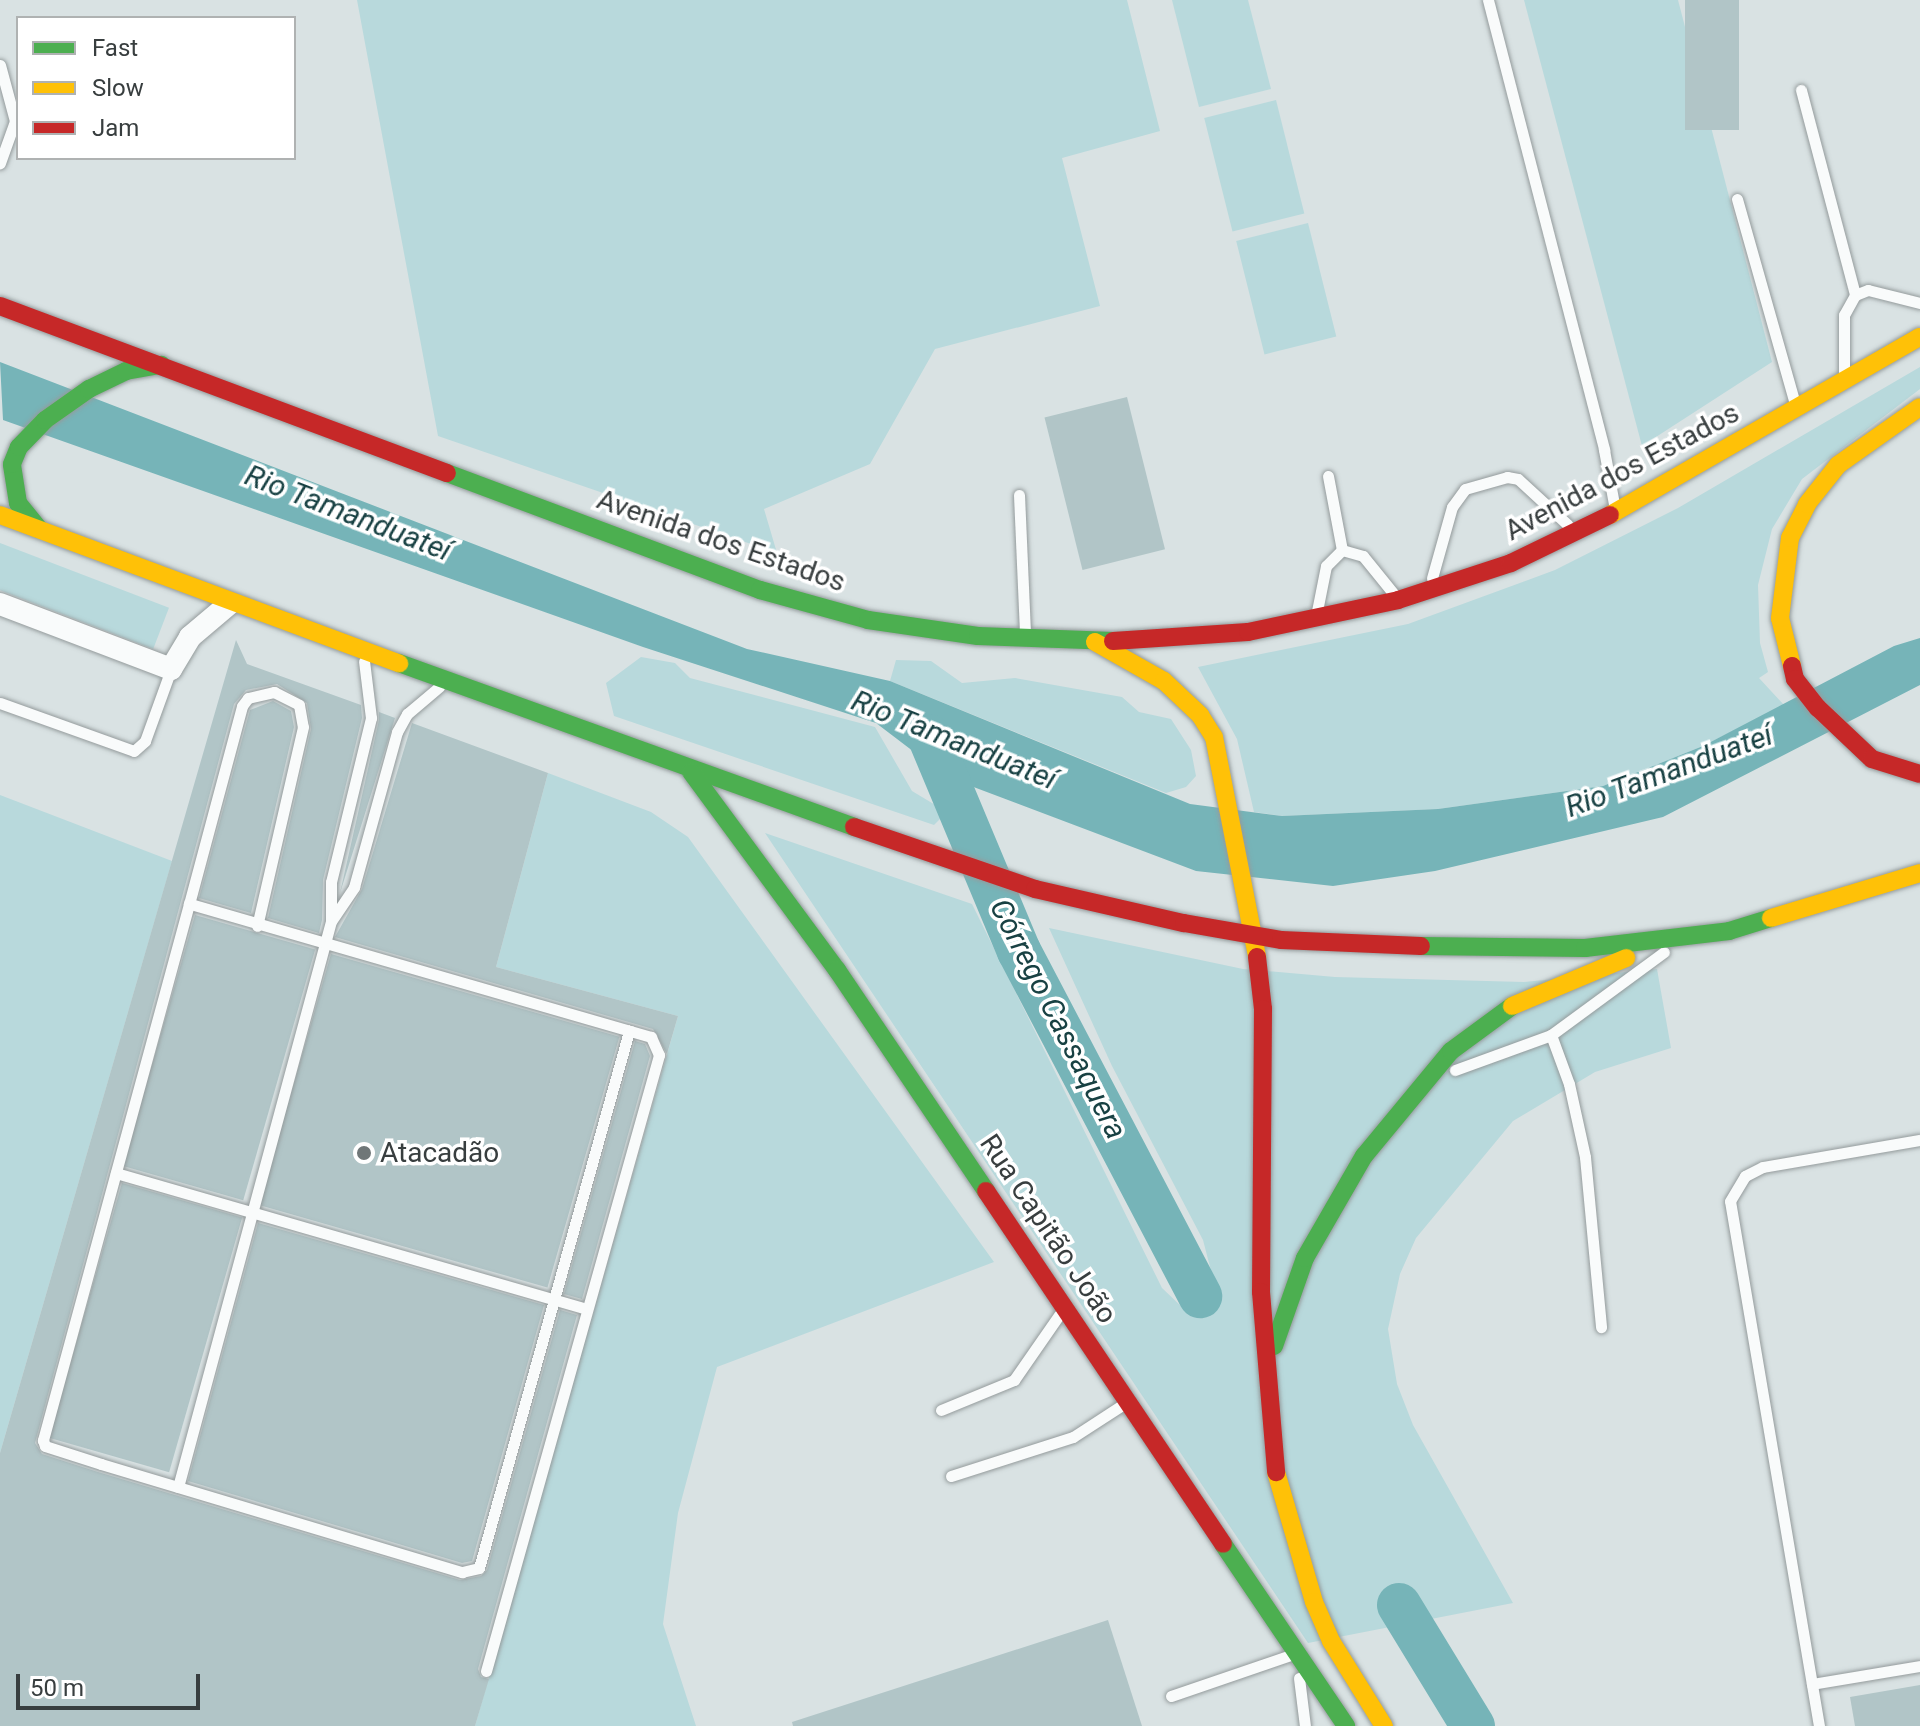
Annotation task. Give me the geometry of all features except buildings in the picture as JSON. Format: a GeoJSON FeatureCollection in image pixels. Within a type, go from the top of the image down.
{"type":"FeatureCollection","features":[{"type":"Feature","properties":{"kind":"highway","name":"Avenida dos Estados"},"geometry":{"type":"LineString","coordinates":[[0,306],[760,590],[868,620],[1026,639],[1095,642],[1221,635],[1315,619],[1398,600],[1511,563],[1615,512],[1920,337]]}},
{"type":"Feature","properties":{"kind":"highway"},"geometry":{"type":"LineString","coordinates":[[39,529],[18,503],[12,464],[19,447],[45,420],[106,381],[126,371],[161,365]]}},
{"type":"Feature","properties":{"kind":"highway"},"geometry":{"type":"LineString","coordinates":[[1920,407],[1838,465],[1807,504],[1790,538],[1781,583],[1785,653],[1795,679],[1818,708],[1872,759],[1920,774]]}},
{"type":"Feature","properties":{"kind":"highway"},"geometry":{"type":"LineString","coordinates":[[0,515],[443,684],[1035,889],[1254,936],[1516,949],[1680,940]]}},
{"type":"Feature","properties":{"kind":"highway"},"geometry":{"type":"LineString","coordinates":[[1095,642],[1164,681],[1200,715],[1214,737],[1254,936],[1265,1035],[1265,1377],[1282,1505],[1298,1559],[1331,1641],[1384,1726]]}},
{"type":"Feature","properties":{"kind":"highway","name":"Rua Capitão João"},"geometry":{"type":"LineString","coordinates":[[691,772],[837,970],[1065,1304],[1346,1726]]}},
{"type":"Feature","properties":{"kind":"highway"},"geometry":{"type":"LineString","coordinates":[[1265,1377],[1305,1258],[1364,1156],[1422,1085],[1470,1034],[1521,999],[1680,940],[1828,905],[1920,873]]}},
{"type":"Feature","properties":{"kind":"street"},"geometry":{"type":"LineString","coordinates":[[0,604],[171,669],[190,637],[229,604]]}},
{"type":"Feature","properties":{"kind":"lane"},"geometry":{"type":"LineString","coordinates":[[1488,0],[1604,450],[1615,512]]}},
{"type":"Feature","properties":{"kind":"lane"},"geometry":{"type":"LineString","coordinates":[[0,65],[15,121],[0,163]]}},
{"type":"Feature","properties":{"kind":"lane"},"geometry":{"type":"LineString","coordinates":[[1801,90],[1855,295]]}},
{"type":"Feature","properties":{"kind":"lane"},"geometry":{"type":"LineString","coordinates":[[1737,199],[1796,409]]}},
{"type":"Feature","properties":{"kind":"lane"},"geometry":{"type":"LineString","coordinates":[[1844,381],[1844,315],[1855,295],[1868,290],[1920,303]]}},
{"type":"Feature","properties":{"kind":"lane"},"geometry":{"type":"LineString","coordinates":[[1328,476],[1342,550]]}},
{"type":"Feature","properties":{"kind":"lane"},"geometry":{"type":"LineString","coordinates":[[1428,591],[1452,507],[1465,489],[1507,477],[1518,479],[1578,532]]}},
{"type":"Feature","properties":{"kind":"lane"},"geometry":{"type":"LineString","coordinates":[[1019,495],[1026,639]]}},
{"type":"Feature","properties":{"kind":"lane"},"geometry":{"type":"LineString","coordinates":[[1342,550],[1363,556],[1398,600]]}},
{"type":"Feature","properties":{"kind":"lane"},"geometry":{"type":"LineString","coordinates":[[1315,619],[1326,566],[1342,550]]}},
{"type":"Feature","properties":{"kind":"lane"},"geometry":{"type":"LineString","coordinates":[[178,1487],[331,921],[331,882],[371,718],[361,652]]}},
{"type":"Feature","properties":{"kind":"lane"},"geometry":{"type":"LineString","coordinates":[[0,703],[134,751],[145,741],[171,669]]}},
{"type":"Feature","properties":{"kind":"lane"},"geometry":{"type":"LineString","coordinates":[[331,921],[354,887],[397,732],[407,714],[443,684]]}},
{"type":"Feature","properties":{"kind":"lane"},"geometry":{"type":"LineString","coordinates":[[257,926],[303,727],[299,705],[274,692],[248,698],[242,706],[43,1443],[178,1487],[472,1572],[483,1561],[551,1299],[629,1031]]}},
{"type":"Feature","properties":{"kind":"lane"},"geometry":{"type":"LineString","coordinates":[[189,904],[324,946],[651,1037],[659,1055],[486,1671]]}},
{"type":"Feature","properties":{"kind":"lane"},"geometry":{"type":"LineString","coordinates":[[1422,1085],[1488,1055],[1551,1035],[1680,940]]}},
{"type":"Feature","properties":{"kind":"lane"},"geometry":{"type":"LineString","coordinates":[[1551,1035],[1569,1084],[1585,1157],[1601,1327]]}},
{"type":"Feature","properties":{"kind":"lane"},"geometry":{"type":"LineString","coordinates":[[1819,1726],[1730,1201],[1745,1176],[1763,1167],[1920,1140]]}},
{"type":"Feature","properties":{"kind":"lane"},"geometry":{"type":"LineString","coordinates":[[116,1173],[587,1309]]}},
{"type":"Feature","properties":{"kind":"lane"},"geometry":{"type":"LineString","coordinates":[[941,1410],[1014,1380],[1030,1364],[1065,1304]]}},
{"type":"Feature","properties":{"kind":"lane"},"geometry":{"type":"LineString","coordinates":[[951,1476],[1073,1437],[1129,1400]]}},
{"type":"Feature","properties":{"kind":"lane"},"geometry":{"type":"LineString","coordinates":[[1171,1696],[1298,1653],[1305,1726]]}},
{"type":"Feature","properties":{"kind":"lane"},"geometry":{"type":"LineString","coordinates":[[1812,1684],[1920,1666]]}},
{"type":"Feature","properties":{"kind":"shaded area"},"geometry":{"type":"Polygon","coordinates":[[[357,0],[1127,0],[1160,131],[1062,158],[1100,306],[935,349],[870,464],[764,509],[777,553],[438,436],[357,0]]]}},
{"type":"Feature","properties":{"kind":"shaded area"},"geometry":{"type":"Polygon","coordinates":[[[1172,0],[1248,0],[1271,89],[1199,107],[1172,0]]]}},
{"type":"Feature","properties":{"kind":"shaded area"},"geometry":{"type":"Polygon","coordinates":[[[1524,0],[1678,0],[1772,362],[1642,446],[1524,0]]]}},
{"type":"Feature","properties":{"kind":"shaded area"},"geometry":{"type":"Polygon","coordinates":[[[1276,100],[1304,214],[1233,231],[1204,118],[1276,100]]]}},
{"type":"Feature","properties":{"kind":"shaded area"},"geometry":{"type":"Polygon","coordinates":[[[1308,223],[1336,337],[1265,354],[1236,241],[1308,223]]]}},
{"type":"Feature","properties":{"kind":"shaded area"},"geometry":{"type":"Polygon","coordinates":[[[1920,367],[1920,389],[1802,479],[1772,529],[1758,585],[1760,643],[1768,672],[1759,678],[1784,705],[1703,746],[1603,786],[1438,809],[1282,816],[1254,812],[1237,739],[1198,667],[1408,624],[1555,570],[1678,508],[1920,367]]]}},
{"type":"Feature","properties":{"kind":"shaded area"},"geometry":{"type":"Polygon","coordinates":[[[0,543],[169,608],[153,649],[0,590],[0,543]]]}},
{"type":"Feature","properties":{"kind":"shaded area"},"geometry":{"type":"Polygon","coordinates":[[[641,657],[675,663],[690,678],[875,727],[912,791],[937,806],[942,817],[934,825],[614,716],[606,683],[641,657]]]}},
{"type":"Feature","properties":{"kind":"shaded area"},"geometry":{"type":"Polygon","coordinates":[[[896,660],[931,661],[962,683],[1015,678],[1122,697],[1139,712],[1171,719],[1191,750],[1196,776],[1186,787],[1166,793],[890,681],[896,660]]]}},
{"type":"Feature","properties":{"kind":"shaded area"},"geometry":{"type":"Polygon","coordinates":[[[548,773],[651,812],[688,837],[994,1262],[717,1367],[678,1513],[663,1624],[696,1726],[475,1726],[678,1016],[496,967],[548,773]]]}},
{"type":"Feature","properties":{"kind":"shaded area"},"geometry":{"type":"Polygon","coordinates":[[[0,795],[172,861],[0,1453],[0,795]]]}},
{"type":"Feature","properties":{"kind":"shaded area"},"geometry":{"type":"Polygon","coordinates":[[[765,833],[972,904],[1162,1288],[1182,1307],[1215,1286],[1203,1240],[1112,1066],[1049,928],[1243,969],[1335,977],[1524,982],[1657,969],[1671,1048],[1595,1072],[1513,1121],[1416,1238],[1400,1274],[1388,1329],[1397,1384],[1413,1425],[1513,1603],[1308,1643],[765,833]]]}},
{"type":"Feature","properties":{"kind":"water","name":"Rio Tamanduateí"},"geometry":{"type":"Polygon","coordinates":[[[0,362],[747,649],[890,681],[1190,804],[1282,816],[1438,809],[1603,786],[1703,746],[1894,646],[1920,638],[1920,685],[1663,817],[1435,871],[1333,886],[1196,871],[947,777],[876,723],[643,647],[3,420],[0,362]]]}},
{"type":"Feature","properties":{"kind":"waterway","name":"Córrego Cassaquera"},"geometry":{"type":"LineString","coordinates":[[929,736],[1019,951],[1200,1296]]}},
{"type":"Feature","properties":{"kind":"waterway","name":"Córrego Cassaquera"},"geometry":{"type":"LineString","coordinates":[[1399,1605],[1473,1726]]}},
{"type":"Feature","properties":{"kind":"traffic: fast"},"geometry":{"type":"LineString","coordinates":[[39,529],[18,503],[12,464],[19,447],[45,420],[89,389],[126,371],[161,365]]}},
{"type":"Feature","properties":{"kind":"traffic: fast"},"geometry":{"type":"LineString","coordinates":[[447,473],[760,590],[868,620],[978,636],[1113,641]]}},
{"type":"Feature","properties":{"kind":"traffic: fast"},"geometry":{"type":"LineString","coordinates":[[399,663],[854,827]]}},
{"type":"Feature","properties":{"kind":"traffic: fast"},"geometry":{"type":"LineString","coordinates":[[691,772],[837,970],[986,1191]]}},
{"type":"Feature","properties":{"kind":"traffic: fast"},"geometry":{"type":"LineString","coordinates":[[1421,946],[1585,948],[1729,931],[1771,918]]}},
{"type":"Feature","properties":{"kind":"traffic: fast"},"geometry":{"type":"LineString","coordinates":[[1274,1346],[1305,1258],[1364,1156],[1451,1051],[1512,1006]]}},
{"type":"Feature","properties":{"kind":"traffic: fast"},"geometry":{"type":"LineString","coordinates":[[1223,1544],[1346,1726]]}},
{"type":"Feature","properties":{"kind":"traffic: slow"},"geometry":{"type":"LineString","coordinates":[[1610,515],[1920,337]]}},
{"type":"Feature","properties":{"kind":"traffic: slow"},"geometry":{"type":"LineString","coordinates":[[1792,666],[1780,618],[1790,538],[1807,504],[1838,465],[1920,407]]}},
{"type":"Feature","properties":{"kind":"traffic: slow"},"geometry":{"type":"LineString","coordinates":[[0,515],[399,663]]}},
{"type":"Feature","properties":{"kind":"traffic: slow"},"geometry":{"type":"LineString","coordinates":[[1095,642],[1164,681],[1200,715],[1214,737],[1257,957]]}},
{"type":"Feature","properties":{"kind":"traffic: slow"},"geometry":{"type":"LineString","coordinates":[[1771,918],[1920,873]]}},
{"type":"Feature","properties":{"kind":"traffic: slow"},"geometry":{"type":"LineString","coordinates":[[1512,1006],[1626,958]]}},
{"type":"Feature","properties":{"kind":"traffic: slow"},"geometry":{"type":"LineString","coordinates":[[1276,1472],[1314,1602],[1331,1641],[1384,1726]]}},
{"type":"Feature","properties":{"kind":"traffic: jam"},"geometry":{"type":"LineString","coordinates":[[0,306],[447,473]]}},
{"type":"Feature","properties":{"kind":"traffic: jam"},"geometry":{"type":"LineString","coordinates":[[1113,641],[1248,632],[1398,600],[1511,563],[1610,515]]}},
{"type":"Feature","properties":{"kind":"traffic: jam"},"geometry":{"type":"LineString","coordinates":[[1792,666],[1795,679],[1818,708],[1872,759],[1920,774]]}},
{"type":"Feature","properties":{"kind":"traffic: jam"},"geometry":{"type":"LineString","coordinates":[[854,827],[1035,889],[1184,923],[1281,940],[1421,946]]}},
{"type":"Feature","properties":{"kind":"traffic: jam"},"geometry":{"type":"LineString","coordinates":[[1257,957],[1263,1009],[1261,1292],[1276,1472]]}},
{"type":"Feature","properties":{"kind":"traffic: jam"},"geometry":{"type":"LineString","coordinates":[[986,1191],[1223,1544]]}},
{"type":"Feature","properties":{"kind":"place","name":"Atacadão"},"geometry":{"type":"Point","coordinates":[364,1153]}}]}
